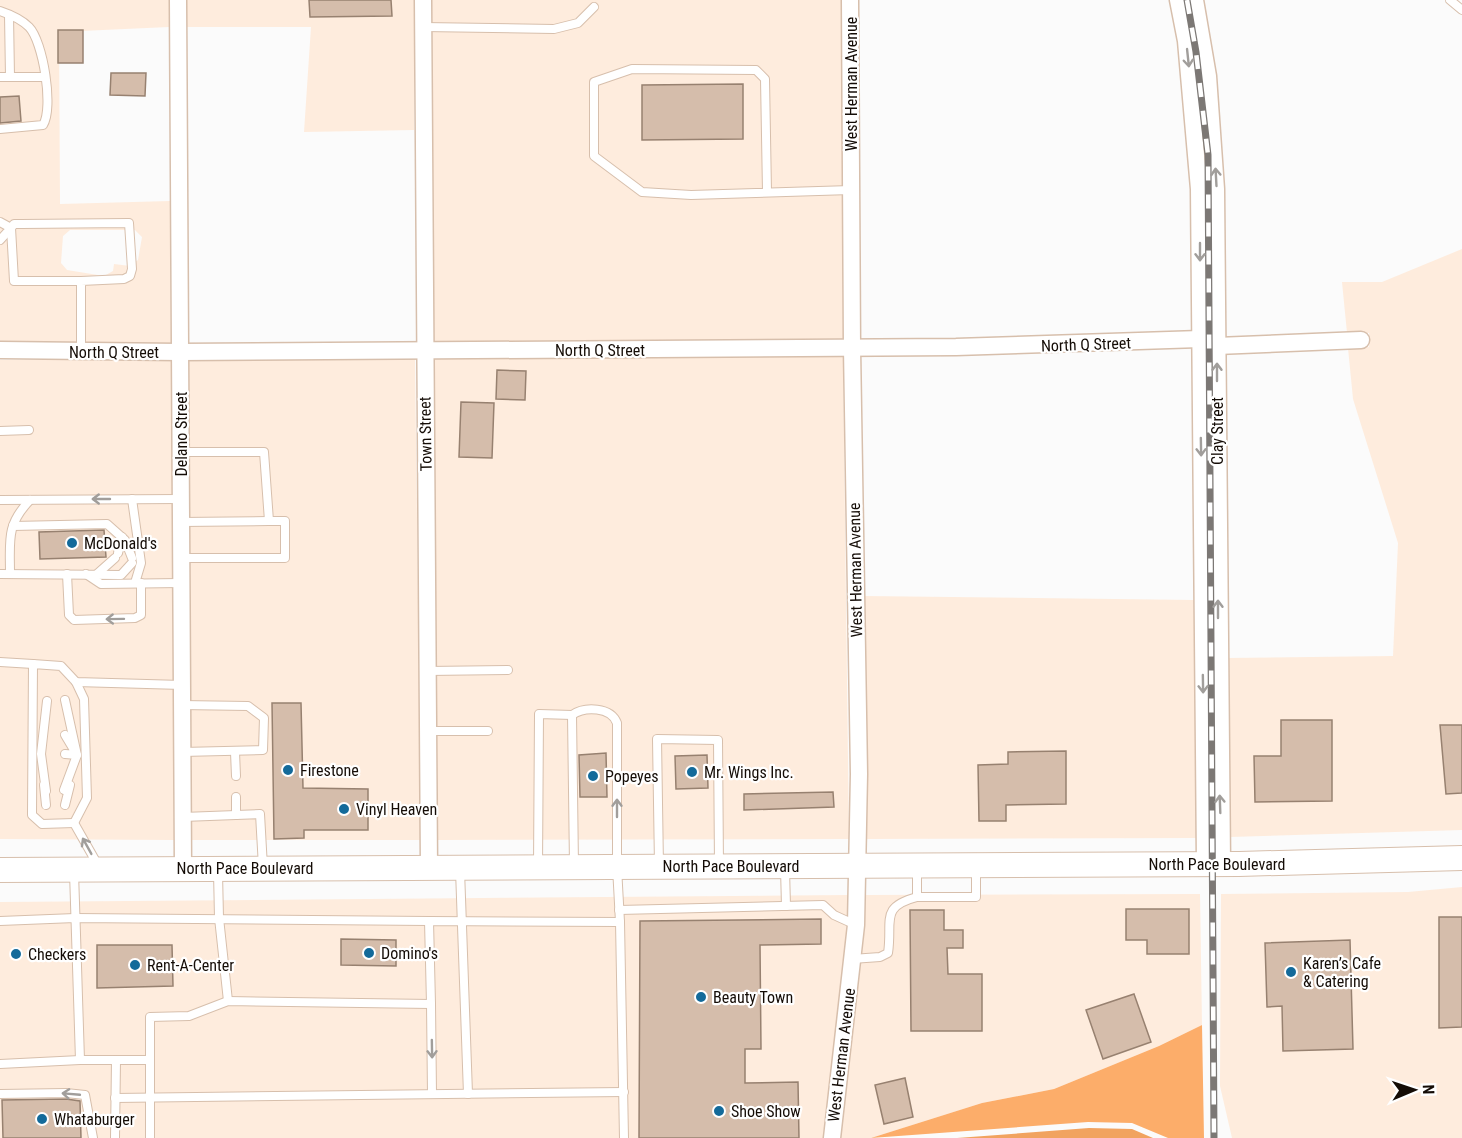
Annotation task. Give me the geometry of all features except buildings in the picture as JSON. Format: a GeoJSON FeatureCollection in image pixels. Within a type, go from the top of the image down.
{"type":"FeatureCollection","features":[{"type":"Feature","properties":{"kind":"main road","name":"North Pace Boulevard"},"geometry":{"type":"LineString","coordinates":[[0,870],[1383,862],[1462,858]]}},
{"type":"Feature","properties":{"kind":"street","name":"Delano Street"},"geometry":{"type":"LineString","coordinates":[[178,0],[183,868]]}},
{"type":"Feature","properties":{"kind":"street","name":"Town Street"},"geometry":{"type":"LineString","coordinates":[[423,0],[429,868]]}},
{"type":"Feature","properties":{"kind":"street","name":"West Herman Avenue"},"geometry":{"type":"LineString","coordinates":[[832,1138],[856,925],[859,774],[852,348],[850,0]]}},
{"type":"Feature","properties":{"kind":"street","name":"Clay Street"},"geometry":{"type":"LineString","coordinates":[[1178,0],[1186,41],[1197,146],[1213,863]]}},
{"type":"Feature","properties":{"kind":"street","name":"Clay Street"},"geometry":{"type":"LineString","coordinates":[[1195,0],[1208,76],[1214,148],[1217,346],[1213,863]]}},
{"type":"Feature","properties":{"kind":"street","name":"North Q Street"},"geometry":{"type":"LineString","coordinates":[[0,350],[180,352],[852,348],[1100,344],[1200,339]]}},
{"type":"Feature","properties":{"kind":"street"},"geometry":{"type":"LineString","coordinates":[[1217,346],[1361,340]]}},
{"type":"Feature","properties":{"kind":"lane"},"geometry":{"type":"LineString","coordinates":[[1450,0],[1462,10]]}},
{"type":"Feature","properties":{"kind":"lane"},"geometry":{"type":"LineString","coordinates":[[423,27],[554,29],[578,23],[594,8]]}},
{"type":"Feature","properties":{"kind":"lane"},"geometry":{"type":"LineString","coordinates":[[4,13],[10,77]]}},
{"type":"Feature","properties":{"kind":"lane"},"geometry":{"type":"LineString","coordinates":[[0,129],[43,125],[48,111],[40,43],[28,26],[4,13]]}},
{"type":"Feature","properties":{"kind":"lane"},"geometry":{"type":"LineString","coordinates":[[767,192],[765,79],[756,70],[632,69],[594,82],[594,156],[642,192],[691,195],[851,190]]}},
{"type":"Feature","properties":{"kind":"lane"},"geometry":{"type":"LineString","coordinates":[[0,77],[45,77]]}},
{"type":"Feature","properties":{"kind":"lane"},"geometry":{"type":"LineString","coordinates":[[0,222],[10,228]]}},
{"type":"Feature","properties":{"kind":"lane"},"geometry":{"type":"LineString","coordinates":[[0,240],[10,228],[14,224],[129,223],[132,269],[130,276],[124,279],[81,281],[14,280],[10,228]]}},
{"type":"Feature","properties":{"kind":"lane"},"geometry":{"type":"LineString","coordinates":[[81,281],[81,352]]}},
{"type":"Feature","properties":{"kind":"lane"},"geometry":{"type":"LineString","coordinates":[[0,430],[29,430]]}},
{"type":"Feature","properties":{"kind":"lane"},"geometry":{"type":"LineString","coordinates":[[181,452],[264,452],[270,521]]}},
{"type":"Feature","properties":{"kind":"lane"},"geometry":{"type":"LineString","coordinates":[[67,574],[69,615],[74,620],[135,618],[141,615],[138,583],[141,563],[140,540],[132,499]]}},
{"type":"Feature","properties":{"kind":"lane"},"geometry":{"type":"LineString","coordinates":[[0,500],[181,499]]}},
{"type":"Feature","properties":{"kind":"lane"},"geometry":{"type":"LineString","coordinates":[[10,574],[15,515],[30,500]]}},
{"type":"Feature","properties":{"kind":"lane"},"geometry":{"type":"LineString","coordinates":[[181,522],[285,520],[285,558],[181,558]]}},
{"type":"Feature","properties":{"kind":"lane"},"geometry":{"type":"LineString","coordinates":[[0,574],[121,575],[132,561],[122,537],[106,524],[13,526]]}},
{"type":"Feature","properties":{"kind":"lane"},"geometry":{"type":"LineString","coordinates":[[97,574],[117,556],[122,537]]}},
{"type":"Feature","properties":{"kind":"lane"},"geometry":{"type":"LineString","coordinates":[[86,574],[101,584],[181,583]]}},
{"type":"Feature","properties":{"kind":"lane"},"geometry":{"type":"LineString","coordinates":[[0,662],[61,666],[76,682],[84,699],[87,798],[74,823]]}},
{"type":"Feature","properties":{"kind":"lane"},"geometry":{"type":"LineString","coordinates":[[33,664],[46,805]]}},
{"type":"Feature","properties":{"kind":"lane"},"geometry":{"type":"LineString","coordinates":[[427,671],[508,670]]}},
{"type":"Feature","properties":{"kind":"lane"},"geometry":{"type":"LineString","coordinates":[[76,682],[182,685]]}},
{"type":"Feature","properties":{"kind":"lane"},"geometry":{"type":"LineString","coordinates":[[65,700],[77,755],[65,805]]}},
{"type":"Feature","properties":{"kind":"lane"},"geometry":{"type":"LineString","coordinates":[[47,701],[32,815],[42,824],[74,823]]}},
{"type":"Feature","properties":{"kind":"lane"},"geometry":{"type":"LineString","coordinates":[[181,705],[248,706],[264,718],[264,750],[182,752]]}},
{"type":"Feature","properties":{"kind":"lane"},"geometry":{"type":"LineString","coordinates":[[538,867],[539,714],[572,715],[580,711],[607,711],[614,716],[617,723],[616,867],[620,922],[624,1138]]}},
{"type":"Feature","properties":{"kind":"lane"},"geometry":{"type":"LineString","coordinates":[[572,715],[574,867]]}},
{"type":"Feature","properties":{"kind":"lane"},"geometry":{"type":"LineString","coordinates":[[46,791],[40,754],[47,716]]}},
{"type":"Feature","properties":{"kind":"lane"},"geometry":{"type":"LineString","coordinates":[[64,790],[77,755],[65,716]]}},
{"type":"Feature","properties":{"kind":"lane"},"geometry":{"type":"LineString","coordinates":[[428,731],[488,731]]}},
{"type":"Feature","properties":{"kind":"lane"},"geometry":{"type":"LineString","coordinates":[[46,771],[40,754],[47,735]]}},
{"type":"Feature","properties":{"kind":"lane"},"geometry":{"type":"LineString","coordinates":[[65,735],[77,755]]}},
{"type":"Feature","properties":{"kind":"lane"},"geometry":{"type":"LineString","coordinates":[[659,866],[657,739],[718,740],[719,866]]}},
{"type":"Feature","properties":{"kind":"lane"},"geometry":{"type":"LineString","coordinates":[[236,752],[236,776]]}},
{"type":"Feature","properties":{"kind":"lane"},"geometry":{"type":"LineString","coordinates":[[65,754],[87,755]]}},
{"type":"Feature","properties":{"kind":"lane"},"geometry":{"type":"LineString","coordinates":[[64,771],[77,755]]}},
{"type":"Feature","properties":{"kind":"lane"},"geometry":{"type":"LineString","coordinates":[[236,797],[236,815]]}},
{"type":"Feature","properties":{"kind":"lane"},"geometry":{"type":"LineString","coordinates":[[183,818],[260,814],[263,868]]}},
{"type":"Feature","properties":{"kind":"lane"},"geometry":{"type":"LineString","coordinates":[[74,823],[99,868]]}},
{"type":"Feature","properties":{"kind":"lane"},"geometry":{"type":"LineString","coordinates":[[917,865],[917,897]]}},
{"type":"Feature","properties":{"kind":"lane"},"geometry":{"type":"LineString","coordinates":[[852,959],[880,957],[888,953],[890,913],[898,902],[917,897],[976,897],[976,865]]}},
{"type":"Feature","properties":{"kind":"lane"},"geometry":{"type":"LineString","coordinates":[[784,866],[786,906]]}},
{"type":"Feature","properties":{"kind":"lane"},"geometry":{"type":"LineString","coordinates":[[218,868],[219,918],[228,1001]]}},
{"type":"Feature","properties":{"kind":"lane"},"geometry":{"type":"LineString","coordinates":[[460,868],[468,1094]]}},
{"type":"Feature","properties":{"kind":"lane"},"geometry":{"type":"LineString","coordinates":[[74,869],[80,1060]]}},
{"type":"Feature","properties":{"kind":"lane"},"geometry":{"type":"LineString","coordinates":[[619,910],[822,905],[834,915],[856,925]]}},
{"type":"Feature","properties":{"kind":"lane"},"geometry":{"type":"LineString","coordinates":[[0,921],[75,918],[219,918],[620,922]]}},
{"type":"Feature","properties":{"kind":"lane"},"geometry":{"type":"LineString","coordinates":[[429,921],[432,1095]]}},
{"type":"Feature","properties":{"kind":"lane"},"geometry":{"type":"LineString","coordinates":[[150,1138],[150,1017],[189,1016],[228,1001],[431,1004]]}},
{"type":"Feature","properties":{"kind":"lane"},"geometry":{"type":"LineString","coordinates":[[0,1064],[80,1060],[150,1060]]}},
{"type":"Feature","properties":{"kind":"lane"},"geometry":{"type":"LineString","coordinates":[[115,1138],[116,1060]]}},
{"type":"Feature","properties":{"kind":"lane"},"geometry":{"type":"LineString","coordinates":[[115,1098],[624,1092]]}},
{"type":"Feature","properties":{"kind":"lane"},"geometry":{"type":"LineString","coordinates":[[0,1094],[85,1095],[93,1126],[93,1138]]}},
{"type":"Feature","properties":{"kind":"shaded area"},"geometry":{"type":"Polygon","coordinates":[[[0,0],[169,0],[169,27],[59,32],[60,204],[170,201],[171,344],[0,345],[0,0]],[[70,230],[63,236],[61,263],[67,270],[104,276],[113,271],[114,264],[130,266],[138,260],[142,237],[135,230],[70,230]]]}},
{"type":"Feature","properties":{"kind":"shaded area"},"geometry":{"type":"Polygon","coordinates":[[[186,0],[414,0],[414,130],[304,132],[311,27],[186,27],[186,0]]]}},
{"type":"Feature","properties":{"kind":"shaded area"},"geometry":{"type":"Polygon","coordinates":[[[431,0],[842,0],[843,341],[432,343],[431,0]]]}},
{"type":"Feature","properties":{"kind":"shaded area"},"geometry":{"type":"Polygon","coordinates":[[[1462,249],[1462,830],[1230,837],[1227,658],[1393,656],[1398,543],[1353,399],[1348,348],[1369,347],[1369,333],[1347,333],[1342,282],[1382,282],[1462,249]]]}},
{"type":"Feature","properties":{"kind":"shaded area"},"geometry":{"type":"Polygon","coordinates":[[[843,356],[849,839],[438,840],[433,358],[843,356]]]}},
{"type":"Feature","properties":{"kind":"shaded area"},"geometry":{"type":"Polygon","coordinates":[[[172,359],[174,840],[0,839],[0,360],[172,359]]]}},
{"type":"Feature","properties":{"kind":"shaded area"},"geometry":{"type":"Polygon","coordinates":[[[189,359],[415,359],[421,840],[191,840],[189,359]]]}},
{"type":"Feature","properties":{"kind":"shaded area"},"geometry":{"type":"Polygon","coordinates":[[[864,596],[1194,600],[1196,838],[866,839],[864,596]]]}},
{"type":"Feature","properties":{"kind":"shaded area"},"geometry":{"type":"Polygon","coordinates":[[[1462,887],[1462,1138],[1232,1138],[1220,1086],[1221,894],[1408,892],[1462,887]]]}},
{"type":"Feature","properties":{"kind":"shaded area"},"geometry":{"type":"Polygon","coordinates":[[[1200,894],[1202,1025],[1159,1046],[1054,1089],[982,1103],[871,1138],[840,1138],[863,943],[865,895],[1200,894]]]}},
{"type":"Feature","properties":{"kind":"shaded area"},"geometry":{"type":"Polygon","coordinates":[[[848,895],[846,942],[823,1138],[0,1138],[0,902],[848,895]]]}},
{"type":"Feature","properties":{"kind":"shaded area"},"geometry":{"type":"Polygon","coordinates":[[[1202,1025],[1204,1138],[1168,1138],[1132,1123],[1088,1122],[871,1138],[982,1103],[1054,1089],[1159,1046],[1202,1025]]]}},
{"type":"Feature","properties":{"kind":"shaded area"},"geometry":{"type":"Polygon","coordinates":[[[1089,1128],[1132,1129],[1153,1138],[957,1138],[1089,1128]]]}},
{"type":"Feature","properties":{"kind":"railway"},"geometry":{"type":"LineString","coordinates":[[1187,0],[1196,52],[1208,155],[1214,1138]]}},
{"type":"Feature","properties":{"kind":"place","name":"McDonald's"},"geometry":{"type":"Point","coordinates":[72,543]}},
{"type":"Feature","properties":{"kind":"place","name":"Firestone"},"geometry":{"type":"Point","coordinates":[288,770]}},
{"type":"Feature","properties":{"kind":"place","name":"Mr. Wings Inc."},"geometry":{"type":"Point","coordinates":[692,772]}},
{"type":"Feature","properties":{"kind":"place","name":"Popeyes"},"geometry":{"type":"Point","coordinates":[593,776]}},
{"type":"Feature","properties":{"kind":"place","name":"Vinyl Heaven"},"geometry":{"type":"Point","coordinates":[344,809]}},
{"type":"Feature","properties":{"kind":"place","name":"Domino's"},"geometry":{"type":"Point","coordinates":[369,953]}},
{"type":"Feature","properties":{"kind":"place","name":"Checkers"},"geometry":{"type":"Point","coordinates":[16,954]}},
{"type":"Feature","properties":{"kind":"place","name":"Rent-A-Center"},"geometry":{"type":"Point","coordinates":[135,965]}},
{"type":"Feature","properties":{"kind":"place","name":"Karen’s Cafe & Catering"},"geometry":{"type":"Point","coordinates":[1291,972]}},
{"type":"Feature","properties":{"kind":"place","name":"Beauty Town"},"geometry":{"type":"Point","coordinates":[701,997]}},
{"type":"Feature","properties":{"kind":"place","name":"Shoe Show"},"geometry":{"type":"Point","coordinates":[719,1111]}},
{"type":"Feature","properties":{"kind":"place","name":"Whataburger"},"geometry":{"type":"Point","coordinates":[42,1119]}}]}
